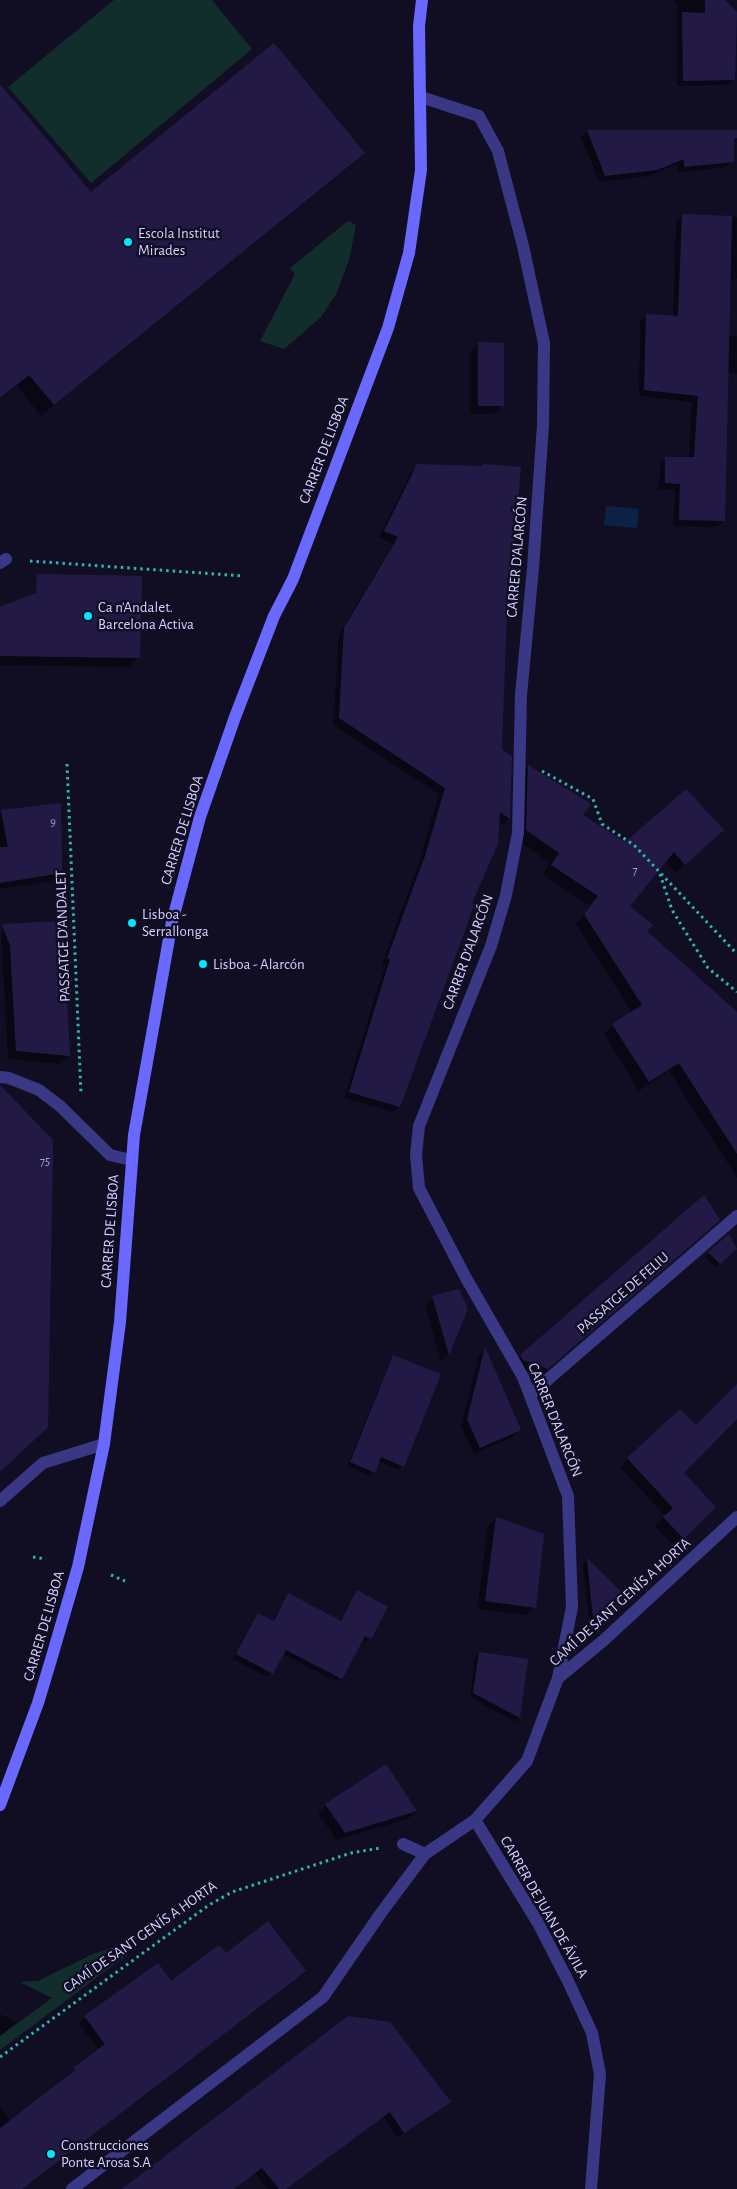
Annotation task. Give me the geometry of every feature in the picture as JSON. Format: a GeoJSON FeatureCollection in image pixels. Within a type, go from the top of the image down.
{"type":"FeatureCollection","features":[{"type":"Feature","properties":{"kind":"street","name":"CARRER DE LISBOA"},"geometry":{"type":"LineString","coordinates":[[0,1805],[38,1702],[62,1624],[78,1567],[104,1444],[120,1322],[131,1160],[152,1027],[172,922],[200,817],[274,616],[293,579],[388,328],[409,253],[421,170],[419,26],[422,0]]}},
{"type":"Feature","properties":{"kind":"street","name":"CARRER D'ALARCÓN"},"geometry":{"type":"LineString","coordinates":[[421,97],[479,116],[498,151],[523,246],[544,343],[544,425],[521,695],[518,833],[506,895],[491,946],[419,1126],[416,1155],[419,1188],[466,1278],[523,1377],[568,1496],[572,1607],[558,1678]]}},
{"type":"Feature","properties":{"kind":"street"},"geometry":{"type":"LineString","coordinates":[[0,1077],[9,1078],[39,1090],[60,1106],[110,1155],[131,1160]]}},
{"type":"Feature","properties":{"kind":"street","name":"PASSATGE DE FELIU"},"geometry":{"type":"LineString","coordinates":[[530,1395],[737,1216]]}},
{"type":"Feature","properties":{"kind":"street"},"geometry":{"type":"LineString","coordinates":[[0,1501],[43,1462],[104,1444]]}},
{"type":"Feature","properties":{"kind":"street","name":"CAMÍ DE SANT GENÍS A HORTA"},"geometry":{"type":"LineString","coordinates":[[72,2189],[323,1997],[381,1913],[425,1854],[475,1820],[527,1761],[558,1678],[604,1640],[737,1517]]}},
{"type":"Feature","properties":{"kind":"street","name":"CARRER DE JUAN DE ÁVILA"},"geometry":{"type":"LineString","coordinates":[[475,1820],[538,1923],[592,2033],[600,2074],[591,2189]]}},
{"type":"Feature","properties":{"kind":"street"},"geometry":{"type":"LineString","coordinates":[[403,1844],[425,1854]]}},
{"type":"Feature","properties":{"kind":"path"},"geometry":{"type":"LineString","coordinates":[[3,561],[244,576]]}},
{"type":"Feature","properties":{"kind":"path"},"geometry":{"type":"LineString","coordinates":[[520,759],[593,799],[602,824],[634,845],[737,954]]}},
{"type":"Feature","properties":{"kind":"path","name":"PASSATGE D'ANDALET"},"geometry":{"type":"LineString","coordinates":[[67,764],[81,1096]]}},
{"type":"Feature","properties":{"kind":"path"},"geometry":{"type":"LineString","coordinates":[[660,874],[672,910],[708,968],[737,992]]}},
{"type":"Feature","properties":{"kind":"path","name":"CARRER DE LISBOA"},"geometry":{"type":"LineString","coordinates":[[33,1557],[46,1559]]}},
{"type":"Feature","properties":{"kind":"path"},"geometry":{"type":"LineString","coordinates":[[111,1576],[125,1581]]}},
{"type":"Feature","properties":{"kind":"path","name":"CAMÍ DE SANT GENÍS A HORTA"},"geometry":{"type":"LineString","coordinates":[[0,2057],[208,1904],[232,1892],[351,1853],[403,1844]]}},
{"type":"Feature","properties":{"kind":"green space"},"geometry":{"type":"Polygon","coordinates":[[[114,0],[212,0],[252,49],[91,183],[8,87],[114,0]]]}},
{"type":"Feature","properties":{"kind":"green space"},"geometry":{"type":"Polygon","coordinates":[[[348,221],[356,225],[349,260],[336,294],[321,317],[284,349],[260,341],[295,274],[290,268],[348,221]]]}},
{"type":"Feature","properties":{"kind":"green space"},"geometry":{"type":"Polygon","coordinates":[[[124,1944],[128,1948],[127,1955],[0,2050],[0,2036],[52,1998],[20,1982],[38,1981],[93,1954],[124,1944]]]}},
{"type":"Feature","properties":{"kind":"water"},"geometry":{"type":"Polygon","coordinates":[[[606,506],[639,509],[637,528],[604,525],[606,506]]]}},
{"type":"Feature","properties":{"kind":"building"},"geometry":{"type":"Polygon","coordinates":[[[705,0],[725,0],[737,12],[735,80],[683,81],[682,12],[705,13],[705,0]]]}},
{"type":"Feature","properties":{"kind":"building","name":"Escola Institut Mirades"},"geometry":{"type":"Polygon","coordinates":[[[274,43],[365,153],[54,405],[29,375],[0,398],[0,84],[91,192],[274,43]]]}},
{"type":"Feature","properties":{"kind":"building"},"geometry":{"type":"Polygon","coordinates":[[[587,130],[737,130],[737,138],[734,139],[734,162],[684,167],[684,159],[657,170],[605,176],[587,130]]]}},
{"type":"Feature","properties":{"kind":"building"},"geometry":{"type":"Polygon","coordinates":[[[682,214],[732,216],[725,521],[679,520],[680,484],[665,483],[665,457],[694,457],[698,396],[644,390],[646,314],[678,316],[682,214]]]}},
{"type":"Feature","properties":{"kind":"building"},"geometry":{"type":"Polygon","coordinates":[[[478,342],[504,343],[504,406],[478,406],[478,342]]]}},
{"type":"Feature","properties":{"kind":"building"},"geometry":{"type":"Polygon","coordinates":[[[417,464],[483,466],[483,464],[521,467],[511,583],[508,583],[502,745],[502,750],[512,756],[510,819],[500,812],[498,844],[472,903],[474,904],[467,925],[400,1107],[349,1092],[390,959],[387,958],[425,856],[445,788],[339,718],[344,628],[398,537],[384,531],[417,464]]]}},
{"type":"Feature","properties":{"kind":"building","name":"Ca n'Andalet. Barcelona Activa"},"geometry":{"type":"Polygon","coordinates":[[[37,574],[142,576],[140,658],[0,656],[0,607],[36,593],[37,574]]]}},
{"type":"Feature","properties":{"kind":"building"},"geometry":{"type":"Polygon","coordinates":[[[528,765],[591,804],[583,815],[625,842],[686,789],[724,830],[685,865],[674,852],[630,906],[653,925],[647,931],[737,1012],[737,1154],[679,1063],[649,1082],[612,1024],[642,1005],[584,914],[598,896],[551,865],[559,853],[526,830],[528,765]]]}},
{"type":"Feature","properties":{"kind":"building"},"geometry":{"type":"Polygon","coordinates":[[[61,803],[62,873],[0,883],[0,847],[8,847],[1,810],[61,803]]]}},
{"type":"Feature","properties":{"kind":"building"},"geometry":{"type":"Polygon","coordinates":[[[63,921],[70,1056],[16,1051],[10,946],[2,924],[63,921]]]}},
{"type":"Feature","properties":{"kind":"building"},"geometry":{"type":"Polygon","coordinates":[[[0,1085],[53,1140],[53,1151],[48,1427],[0,1472],[0,1085]]]}},
{"type":"Feature","properties":{"kind":"building"},"geometry":{"type":"Polygon","coordinates":[[[704,1195],[720,1220],[548,1369],[523,1360],[520,1355],[704,1195]]]}},
{"type":"Feature","properties":{"kind":"building"},"geometry":{"type":"Polygon","coordinates":[[[729,1234],[737,1249],[720,1264],[708,1252],[729,1234]]]}},
{"type":"Feature","properties":{"kind":"building"},"geometry":{"type":"Polygon","coordinates":[[[459,1289],[468,1309],[449,1355],[432,1296],[459,1289]]]}},
{"type":"Feature","properties":{"kind":"building"},"geometry":{"type":"Polygon","coordinates":[[[485,1347],[521,1430],[480,1448],[467,1419],[485,1347]]]}},
{"type":"Feature","properties":{"kind":"building"},"geometry":{"type":"Polygon","coordinates":[[[393,1355],[441,1374],[404,1467],[381,1457],[375,1473],[350,1462],[393,1355]]]}},
{"type":"Feature","properties":{"kind":"building"},"geometry":{"type":"Polygon","coordinates":[[[737,1384],[737,1419],[684,1473],[716,1507],[684,1539],[663,1517],[673,1508],[627,1458],[680,1409],[696,1425],[737,1384]]]}},
{"type":"Feature","properties":{"kind":"building"},"geometry":{"type":"Polygon","coordinates":[[[496,1517],[544,1534],[536,1608],[485,1601],[496,1517]]]}},
{"type":"Feature","properties":{"kind":"building"},"geometry":{"type":"Polygon","coordinates":[[[587,1558],[626,1596],[594,1629],[587,1558]]]}},
{"type":"Feature","properties":{"kind":"building"},"geometry":{"type":"Polygon","coordinates":[[[357,1590],[388,1607],[371,1639],[365,1636],[342,1679],[286,1650],[273,1674],[236,1654],[258,1613],[274,1621],[288,1593],[341,1621],[357,1590]]]}},
{"type":"Feature","properties":{"kind":"building"},"geometry":{"type":"Polygon","coordinates":[[[479,1652],[528,1659],[520,1718],[473,1693],[479,1652]]]}},
{"type":"Feature","properties":{"kind":"building"},"geometry":{"type":"Polygon","coordinates":[[[386,1764],[417,1811],[345,1833],[325,1804],[386,1764]]]}},
{"type":"Feature","properties":{"kind":"building"},"geometry":{"type":"Polygon","coordinates":[[[268,1921],[306,1971],[22,2189],[0,2189],[0,2128],[75,2070],[73,2068],[105,2044],[84,2016],[158,1963],[171,1981],[219,1945],[226,1953],[268,1921]]]}},
{"type":"Feature","properties":{"kind":"building"},"geometry":{"type":"Polygon","coordinates":[[[348,2016],[390,2022],[451,2102],[404,2133],[390,2112],[286,2189],[279,2189],[262,2168],[234,2189],[122,2189],[348,2016]]]}},
{"type":"Feature","properties":{"kind":"place","name":"Escola Institut Mirades"},"geometry":{"type":"Point","coordinates":[128,242]}},
{"type":"Feature","properties":{"kind":"place","name":"Ca n'Andalet. Barcelona Activa"},"geometry":{"type":"Point","coordinates":[88,616]}},
{"type":"Feature","properties":{"kind":"place","name":"Lisboa - Serrallonga"},"geometry":{"type":"Point","coordinates":[132,923]}},
{"type":"Feature","properties":{"kind":"place","name":"Lisboa - Alarcón"},"geometry":{"type":"Point","coordinates":[203,964]}},
{"type":"Feature","properties":{"kind":"place","name":"Construcciones Ponte Arosa S.A"},"geometry":{"type":"Point","coordinates":[51,2154]}}]}
